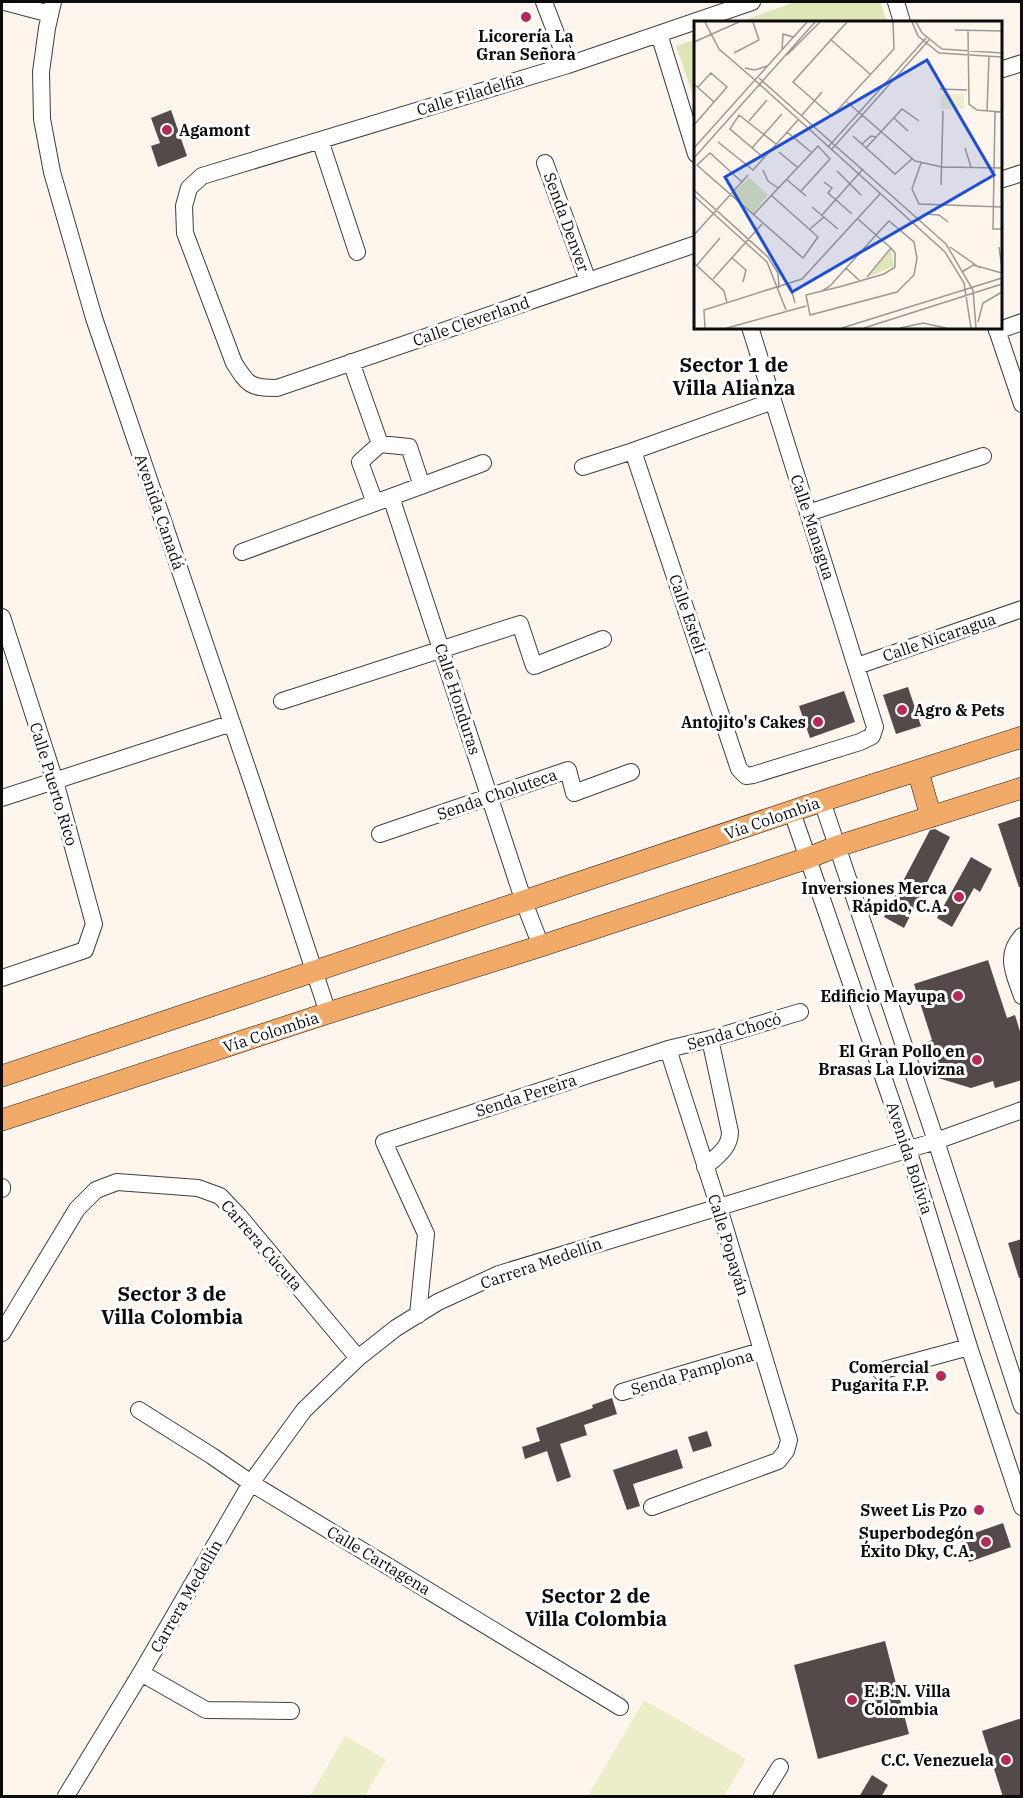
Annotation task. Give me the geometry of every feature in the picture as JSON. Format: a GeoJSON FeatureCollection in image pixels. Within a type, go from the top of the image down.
{"type":"FeatureCollection","features":[{"type":"Feature","properties":{"kind":"main road","name":"Vía Colombia"},"geometry":{"type":"LineString","coordinates":[[2,1076],[822,801],[1022,737]]}},
{"type":"Feature","properties":{"kind":"main road"},"geometry":{"type":"LineString","coordinates":[[918,771],[931,817]]}},
{"type":"Feature","properties":{"kind":"main road","name":"Vía Colombia"},"geometry":{"type":"LineString","coordinates":[[2,1120],[1022,788]]}},
{"type":"Feature","properties":{"kind":"street"},"geometry":{"type":"LineString","coordinates":[[5,2],[52,8]]}},
{"type":"Feature","properties":{"kind":"street"},"geometry":{"type":"LineString","coordinates":[[544,2],[568,64]]}},
{"type":"Feature","properties":{"kind":"street","name":"Calle Filadelfia"},"geometry":{"type":"LineString","coordinates":[[697,21],[752,2]]}},
{"type":"Feature","properties":{"kind":"street"},"geometry":{"type":"LineString","coordinates":[[896,2],[902,21]]}},
{"type":"Feature","properties":{"kind":"street","name":"Avenida Canadá"},"geometry":{"type":"LineString","coordinates":[[52,8],[41,72],[42,118],[52,172],[94,318],[328,1013]]}},
{"type":"Feature","properties":{"kind":"street","name":"Calle Filadelfia"},"geometry":{"type":"LineString","coordinates":[[246,381],[234,363],[185,232],[184,206],[189,188],[202,176],[568,64],[694,22]]}},
{"type":"Feature","properties":{"kind":"street"},"geometry":{"type":"LineString","coordinates":[[659,34],[694,148]]}},
{"type":"Feature","properties":{"kind":"street"},"geometry":{"type":"LineString","coordinates":[[1002,69],[1022,63]]}},
{"type":"Feature","properties":{"kind":"street"},"geometry":{"type":"LineString","coordinates":[[320,140],[357,252]]}},
{"type":"Feature","properties":{"kind":"street","name":"Senda Denver"},"geometry":{"type":"LineString","coordinates":[[545,163],[588,281]]}},
{"type":"Feature","properties":{"kind":"street"},"geometry":{"type":"LineString","coordinates":[[1002,179],[1022,173]]}},
{"type":"Feature","properties":{"kind":"street","name":"Calle Cleverland"},"geometry":{"type":"LineString","coordinates":[[246,381],[260,388],[277,388],[694,245]]}},
{"type":"Feature","properties":{"kind":"street"},"geometry":{"type":"LineString","coordinates":[[1002,328],[1022,322]]}},
{"type":"Feature","properties":{"kind":"street","name":"Calle Managua"},"geometry":{"type":"LineString","coordinates":[[750,328],[875,727]]}},
{"type":"Feature","properties":{"kind":"street"},"geometry":{"type":"LineString","coordinates":[[997,329],[1022,404]]}},
{"type":"Feature","properties":{"kind":"street"},"geometry":{"type":"LineString","coordinates":[[351,362],[380,444]]}},
{"type":"Feature","properties":{"kind":"street"},"geometry":{"type":"LineString","coordinates":[[583,467],[773,400]]}},
{"type":"Feature","properties":{"kind":"street"},"geometry":{"type":"LineString","coordinates":[[375,503],[360,462],[380,444],[409,447],[422,486]]}},
{"type":"Feature","properties":{"kind":"street","name":"Calle Esteli"},"geometry":{"type":"LineString","coordinates":[[633,451],[739,769],[746,776],[860,742],[872,736],[875,727]]}},
{"type":"Feature","properties":{"kind":"street"},"geometry":{"type":"LineString","coordinates":[[808,513],[983,456]]}},
{"type":"Feature","properties":{"kind":"street"},"geometry":{"type":"LineString","coordinates":[[242,552],[483,463]]}},
{"type":"Feature","properties":{"kind":"street","name":"Calle Honduras"},"geometry":{"type":"LineString","coordinates":[[391,497],[524,902]]}},
{"type":"Feature","properties":{"kind":"street","name":"Calle Nicaragua"},"geometry":{"type":"LineString","coordinates":[[857,666],[1022,609]]}},
{"type":"Feature","properties":{"kind":"street","name":"Calle Puerto Rico"},"geometry":{"type":"LineString","coordinates":[[2,617],[55,781],[94,924],[85,950],[2,978]]}},
{"type":"Feature","properties":{"kind":"street"},"geometry":{"type":"LineString","coordinates":[[282,701],[520,624],[534,666],[603,639]]}},
{"type":"Feature","properties":{"kind":"street"},"geometry":{"type":"LineString","coordinates":[[2,798],[232,723]]}},
{"type":"Feature","properties":{"kind":"street","name":"Senda Choluteca"},"geometry":{"type":"LineString","coordinates":[[380,834],[568,770],[574,792],[631,772]]}},
{"type":"Feature","properties":{"kind":"street","name":"Avenida Bolivia"},"geometry":{"type":"LineString","coordinates":[[822,801],[1022,1406]]}},
{"type":"Feature","properties":{"kind":"street","name":"Avenida Bolivia"},"geometry":{"type":"LineString","coordinates":[[792,812],[908,1149],[969,1347],[1022,1507]]}},
{"type":"Feature","properties":{"kind":"street"},"geometry":{"type":"LineString","coordinates":[[524,902],[541,946]]}},
{"type":"Feature","properties":{"kind":"street"},"geometry":{"type":"LineString","coordinates":[[1018,940],[1011,955],[1013,970],[1022,996]]}},
{"type":"Feature","properties":{"kind":"street","name":"Senda Chocó"},"geometry":{"type":"LineString","coordinates":[[668,1049],[800,1012]]}},
{"type":"Feature","properties":{"kind":"street"},"geometry":{"type":"LineString","coordinates":[[705,1167],[724,1150],[730,1139],[710,1039]]}},
{"type":"Feature","properties":{"kind":"street","name":"Senda Pereira"},"geometry":{"type":"LineString","coordinates":[[418,1315],[426,1234],[384,1142],[668,1049]]}},
{"type":"Feature","properties":{"kind":"street","name":"Calle Popayán"},"geometry":{"type":"LineString","coordinates":[[652,1507],[778,1461],[786,1451],[789,1440],[668,1049]]}},
{"type":"Feature","properties":{"kind":"street","name":"Carrera Medellín"},"geometry":{"type":"LineString","coordinates":[[66,1797],[251,1483],[304,1410],[358,1358],[396,1328],[438,1302],[499,1274],[936,1141],[1022,1110]]}},
{"type":"Feature","properties":{"kind":"street","name":"Carrera Cúcuta"},"geometry":{"type":"LineString","coordinates":[[2,1332],[77,1209],[96,1190],[117,1182],[198,1188],[220,1196],[358,1358]]}},
{"type":"Feature","properties":{"kind":"street"},"geometry":{"type":"LineString","coordinates":[[880,1371],[969,1347]]}},
{"type":"Feature","properties":{"kind":"street","name":"Senda Pamplona"},"geometry":{"type":"LineString","coordinates":[[622,1392],[762,1351]]}},
{"type":"Feature","properties":{"kind":"street","name":"Calle Cartagena"},"geometry":{"type":"LineString","coordinates":[[139,1410],[251,1483],[620,1707]]}},
{"type":"Feature","properties":{"kind":"street"},"geometry":{"type":"LineString","coordinates":[[141,1673],[206,1710],[291,1710]]}},
{"type":"Feature","properties":{"kind":"street"},"geometry":{"type":"LineString","coordinates":[[762,1797],[780,1767]]}},
{"type":"Feature","properties":{"kind":"green space"},"geometry":{"type":"Polygon","coordinates":[[[795,2],[880,2],[887,21],[742,21],[795,2]]]}},
{"type":"Feature","properties":{"kind":"green space"},"geometry":{"type":"Polygon","coordinates":[[[694,40],[694,98],[676,46],[694,40]]]}},
{"type":"Feature","properties":{"kind":"green space"},"geometry":{"type":"Polygon","coordinates":[[[644,1700],[746,1759],[724,1796],[588,1796],[644,1700]]]}},
{"type":"Feature","properties":{"kind":"green space"},"geometry":{"type":"Polygon","coordinates":[[[345,1736],[386,1760],[365,1796],[310,1796],[345,1736]]]}},
{"type":"Feature","properties":{"kind":"building","name":"Agamont"},"geometry":{"type":"Polygon","coordinates":[[[171,110],[187,156],[158,167],[151,146],[160,143],[151,118],[171,110]]]}},
{"type":"Feature","properties":{"kind":"building","name":"Agro & Pets"},"geometry":{"type":"Polygon","coordinates":[[[908,687],[921,726],[896,734],[883,695],[908,687]]]}},
{"type":"Feature","properties":{"kind":"building"},"geometry":{"type":"Polygon","coordinates":[[[844,691],[855,722],[810,738],[799,706],[844,691]]]}},
{"type":"Feature","properties":{"kind":"building"},"geometry":{"type":"Polygon","coordinates":[[[1022,816],[1022,887],[1019,887],[998,824],[1022,816]]]}},
{"type":"Feature","properties":{"kind":"building"},"geometry":{"type":"Polygon","coordinates":[[[935,829],[950,837],[904,928],[884,917],[930,830],[935,829]]]}},
{"type":"Feature","properties":{"kind":"building"},"geometry":{"type":"Polygon","coordinates":[[[971,857],[992,869],[980,892],[974,888],[952,927],[937,918],[971,857]]]}},
{"type":"Feature","properties":{"kind":"building"},"geometry":{"type":"Polygon","coordinates":[[[988,960],[1007,1018],[1015,1015],[1022,1038],[1022,1080],[995,1088],[993,1081],[971,1088],[938,1078],[927,1042],[932,1040],[914,984],[988,960]]]}},
{"type":"Feature","properties":{"kind":"building"},"geometry":{"type":"Polygon","coordinates":[[[1022,1239],[1022,1277],[1019,1278],[1008,1243],[1022,1239]]]}},
{"type":"Feature","properties":{"kind":"building"},"geometry":{"type":"Polygon","coordinates":[[[612,1398],[617,1414],[584,1425],[587,1435],[560,1444],[571,1477],[557,1482],[547,1451],[525,1459],[522,1447],[540,1441],[536,1428],[593,1408],[592,1405],[612,1398]]]}},
{"type":"Feature","properties":{"kind":"building"},"geometry":{"type":"Polygon","coordinates":[[[707,1431],[712,1446],[693,1452],[688,1437],[707,1431]]]}},
{"type":"Feature","properties":{"kind":"building"},"geometry":{"type":"Polygon","coordinates":[[[677,1449],[683,1468],[633,1484],[640,1506],[627,1510],[613,1470],[677,1449]]]}},
{"type":"Feature","properties":{"kind":"building","name":"Superbodegón Éxito Dky, C.A."},"geometry":{"type":"Polygon","coordinates":[[[1003,1523],[1011,1547],[969,1562],[960,1538],[1003,1523]]]}},
{"type":"Feature","properties":{"kind":"building","name":"E.B.N. Villa Colombia"},"geometry":{"type":"Polygon","coordinates":[[[885,1641],[909,1734],[818,1759],[794,1665],[885,1641]]]}},
{"type":"Feature","properties":{"kind":"building","name":"C.C. Venezuela"},"geometry":{"type":"Polygon","coordinates":[[[1022,1718],[1022,1797],[1003,1797],[982,1731],[1022,1718]]]}},
{"type":"Feature","properties":{"kind":"building"},"geometry":{"type":"Polygon","coordinates":[[[872,1775],[888,1785],[881,1797],[859,1797],[872,1775]]]}},
{"type":"Feature","properties":{"kind":"place","name":"Licorería La Gran Señora"},"geometry":{"type":"Point","coordinates":[526,17]}},
{"type":"Feature","properties":{"kind":"place","name":"Agamont"},"geometry":{"type":"Point","coordinates":[167,130]}},
{"type":"Feature","properties":{"kind":"place","name":"Agro & Pets"},"geometry":{"type":"Point","coordinates":[902,710]}},
{"type":"Feature","properties":{"kind":"place","name":"Antojito's Cakes"},"geometry":{"type":"Point","coordinates":[818,722]}},
{"type":"Feature","properties":{"kind":"place","name":"Inversiones Merca Rápido, C.A."},"geometry":{"type":"Point","coordinates":[959,897]}},
{"type":"Feature","properties":{"kind":"place","name":"Edificio Mayupa"},"geometry":{"type":"Point","coordinates":[958,996]}},
{"type":"Feature","properties":{"kind":"place","name":"El Gran Pollo en Brasas La Llovizna"},"geometry":{"type":"Point","coordinates":[977,1060]}},
{"type":"Feature","properties":{"kind":"place","name":"Comercial Pugarita F.P."},"geometry":{"type":"Point","coordinates":[941,1376]}},
{"type":"Feature","properties":{"kind":"place","name":"Sweet Lis Pzo"},"geometry":{"type":"Point","coordinates":[979,1510]}},
{"type":"Feature","properties":{"kind":"place","name":"Superbodegón Éxito Dky, C.A."},"geometry":{"type":"Point","coordinates":[986,1542]}},
{"type":"Feature","properties":{"kind":"place","name":"E.B.N. Villa Colombia"},"geometry":{"type":"Point","coordinates":[852,1700]}},
{"type":"Feature","properties":{"kind":"place","name":"C.C. Venezuela"},"geometry":{"type":"Point","coordinates":[1006,1760]}},
{"type":"Feature","properties":{"kind":"district","name":"Sector 1 de Villa Alianza"},"geometry":{"type":"Point","coordinates":[734,376]}},
{"type":"Feature","properties":{"kind":"district","name":"Sector 3 de Villa Colombia"},"geometry":{"type":"Point","coordinates":[172,1304]}},
{"type":"Feature","properties":{"kind":"district","name":"Sector 2 de Villa Colombia"},"geometry":{"type":"Point","coordinates":[596,1606]}}]}
